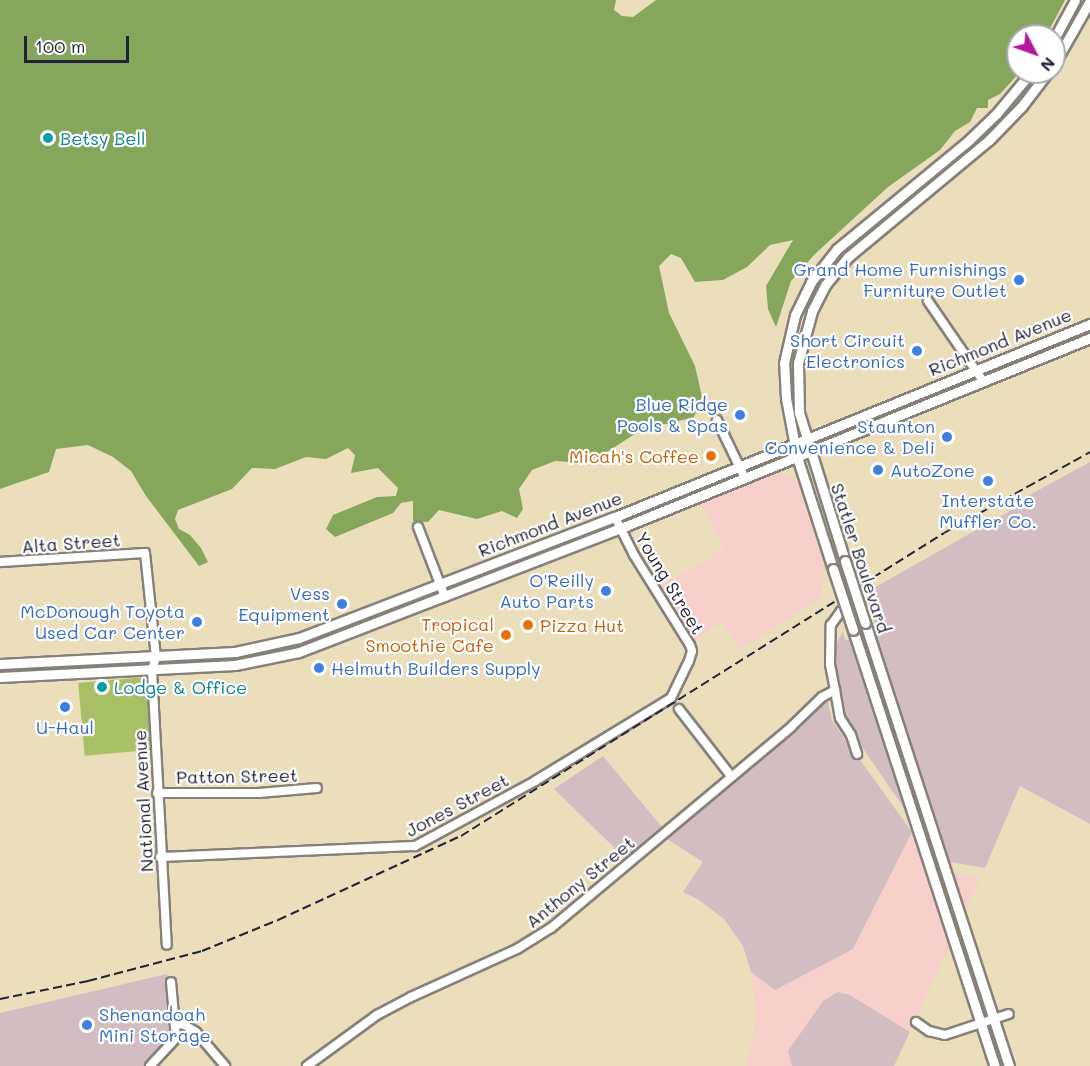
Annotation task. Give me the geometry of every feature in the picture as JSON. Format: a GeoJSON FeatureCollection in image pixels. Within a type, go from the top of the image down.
{"type":"FeatureCollection","features":[{"type":"Feature","properties":{"kind":"main road"},"geometry":{"type":"LineString","coordinates":[[1062,24],[1075,0]]}},
{"type":"Feature","properties":{"kind":"main road"},"geometry":{"type":"LineString","coordinates":[[1066,43],[1090,1]]}},
{"type":"Feature","properties":{"kind":"main road","name":"Statler Boulevard"},"geometry":{"type":"LineString","coordinates":[[994,1066],[797,457],[786,399],[784,363],[793,321],[811,282],[828,259],[851,236],[984,126],[1021,84]]}},
{"type":"Feature","properties":{"kind":"main road","name":"Statler Boulevard"},"geometry":{"type":"LineString","coordinates":[[1009,1066],[809,452],[798,401],[798,363],[808,320],[826,284],[860,246],[989,140],[1022,106],[1039,84]]}},
{"type":"Feature","properties":{"kind":"main road","name":"Richmond Avenue"},"geometry":{"type":"LineString","coordinates":[[0,664],[235,652],[275,645],[615,517],[1090,324]]}},
{"type":"Feature","properties":{"kind":"main road","name":"Richmond Avenue"},"geometry":{"type":"LineString","coordinates":[[0,677],[261,662],[323,644],[621,528],[744,476],[797,457],[1090,338]]}},
{"type":"Feature","properties":{"kind":"street"},"geometry":{"type":"LineString","coordinates":[[928,301],[982,381]]}},
{"type":"Feature","properties":{"kind":"street"},"geometry":{"type":"LineString","coordinates":[[717,420],[744,476]]}},
{"type":"Feature","properties":{"kind":"street","name":"Young Street"},"geometry":{"type":"LineString","coordinates":[[615,517],[634,555],[692,651],[671,698]]}},
{"type":"Feature","properties":{"kind":"street"},"geometry":{"type":"LineString","coordinates":[[418,528],[445,597]]}},
{"type":"Feature","properties":{"kind":"street","name":"Alta Street"},"geometry":{"type":"LineString","coordinates":[[0,562],[145,553],[156,657]]}},
{"type":"Feature","properties":{"kind":"street"},"geometry":{"type":"LineString","coordinates":[[857,754],[851,735],[840,718],[830,664],[831,625],[841,611],[866,595]]}},
{"type":"Feature","properties":{"kind":"street","name":"National Avenue"},"geometry":{"type":"LineString","coordinates":[[156,657],[152,670],[160,857],[167,945]]}},
{"type":"Feature","properties":{"kind":"street","name":"Anthony Street"},"geometry":{"type":"LineString","coordinates":[[307,1066],[377,1015],[538,937],[791,727],[822,697],[835,690]]}},
{"type":"Feature","properties":{"kind":"street","name":"Jones Street"},"geometry":{"type":"LineString","coordinates":[[160,857],[365,847],[411,848],[535,781],[671,698]]}},
{"type":"Feature","properties":{"kind":"street"},"geometry":{"type":"LineString","coordinates":[[679,709],[731,776]]}},
{"type":"Feature","properties":{"kind":"street","name":"Patton Street"},"geometry":{"type":"LineString","coordinates":[[157,793],[259,793],[317,788]]}},
{"type":"Feature","properties":{"kind":"street"},"geometry":{"type":"LineString","coordinates":[[150,1066],[176,1038],[171,982]]}},
{"type":"Feature","properties":{"kind":"street"},"geometry":{"type":"LineString","coordinates":[[916,1022],[938,1035],[945,1035],[1009,1014]]}},
{"type":"Feature","properties":{"kind":"street"},"geometry":{"type":"LineString","coordinates":[[176,1025],[183,1024],[196,1032],[225,1066]]}},
{"type":"Feature","properties":{"kind":"shaded area"},"geometry":{"type":"Polygon","coordinates":[[[1090,462],[1090,824],[1020,786],[985,868],[950,862],[872,627],[876,625],[865,593],[1015,508],[1013,504],[1090,462]]]}},
{"type":"Feature","properties":{"kind":"shaded area"},"geometry":{"type":"Polygon","coordinates":[[[779,472],[798,481],[825,567],[820,599],[741,649],[721,622],[694,642],[659,585],[698,566],[724,548],[700,503],[779,472]]]}},
{"type":"Feature","properties":{"kind":"shaded area"},"geometry":{"type":"Polygon","coordinates":[[[843,632],[845,640],[849,640],[906,811],[842,718],[832,665],[835,646],[843,632]]]}},
{"type":"Feature","properties":{"kind":"shaded area"},"geometry":{"type":"Polygon","coordinates":[[[827,697],[832,721],[912,832],[853,949],[775,990],[751,972],[743,946],[724,919],[699,900],[683,892],[703,862],[667,839],[827,697]]]}},
{"type":"Feature","properties":{"kind":"shaded area"},"geometry":{"type":"Polygon","coordinates":[[[603,756],[662,827],[625,858],[554,789],[603,756]]]}},
{"type":"Feature","properties":{"kind":"shaded area"},"geometry":{"type":"Polygon","coordinates":[[[912,832],[925,869],[981,877],[910,1032],[850,995],[838,992],[827,997],[792,1066],[748,1066],[745,1063],[751,1049],[756,1017],[751,972],[775,989],[853,949],[912,832]]]}},
{"type":"Feature","properties":{"kind":"shaded area","name":"Shenandoah Mini Storage"},"geometry":{"type":"Polygon","coordinates":[[[167,974],[176,1037],[148,1066],[0,1066],[0,1013],[167,974]]]}},
{"type":"Feature","properties":{"kind":"shaded area"},"geometry":{"type":"Polygon","coordinates":[[[838,992],[850,995],[910,1032],[894,1066],[792,1066],[788,1051],[823,1001],[838,992]]]}},
{"type":"Feature","properties":{"kind":"green space"},"geometry":{"type":"Polygon","coordinates":[[[0,0],[616,0],[614,10],[622,16],[633,17],[656,0],[1065,0],[1052,24],[1006,24],[1006,84],[1009,84],[1000,94],[988,100],[988,108],[977,108],[970,122],[955,131],[940,150],[888,187],[815,254],[791,281],[776,327],[768,309],[766,286],[793,240],[770,245],[747,267],[723,280],[695,282],[681,258],[671,254],[659,266],[669,313],[695,366],[702,397],[694,417],[667,424],[650,424],[604,454],[585,463],[555,461],[532,470],[519,489],[523,509],[517,518],[502,511],[477,519],[439,510],[428,522],[413,521],[413,501],[401,503],[393,513],[335,537],[326,529],[333,515],[377,497],[396,496],[398,488],[378,468],[351,473],[355,455],[348,448],[326,459],[306,457],[275,469],[252,468],[232,489],[178,510],[175,519],[179,529],[190,535],[201,548],[208,562],[199,566],[146,496],[131,471],[113,457],[88,445],[56,449],[49,472],[0,489],[0,0]]]}},
{"type":"Feature","properties":{"kind":"green space"},"geometry":{"type":"Polygon","coordinates":[[[146,677],[152,750],[85,756],[78,683],[146,677]]]}},
{"type":"Feature","properties":{"kind":"railway"},"geometry":{"type":"LineString","coordinates":[[0,999],[88,981],[202,951],[278,920],[461,836],[944,533],[1090,452]]}},
{"type":"Feature","properties":{"kind":"place","name":"Betsy Bell"},"geometry":{"type":"Point","coordinates":[48,138]}},
{"type":"Feature","properties":{"kind":"place","name":"Grand Home Furnishings Furniture Outlet"},"geometry":{"type":"Point","coordinates":[1019,280]}},
{"type":"Feature","properties":{"kind":"place","name":"Short Circuit Electronics"},"geometry":{"type":"Point","coordinates":[917,351]}},
{"type":"Feature","properties":{"kind":"place","name":"Blue Ridge Pools & Spas"},"geometry":{"type":"Point","coordinates":[740,415]}},
{"type":"Feature","properties":{"kind":"place","name":"Staunton Convenience & Deli"},"geometry":{"type":"Point","coordinates":[947,437]}},
{"type":"Feature","properties":{"kind":"place","name":"Micah's Coffee"},"geometry":{"type":"Point","coordinates":[711,456]}},
{"type":"Feature","properties":{"kind":"place","name":"AutoZone"},"geometry":{"type":"Point","coordinates":[878,470]}},
{"type":"Feature","properties":{"kind":"place","name":"Interstate Muffler Co."},"geometry":{"type":"Point","coordinates":[988,481]}},
{"type":"Feature","properties":{"kind":"place","name":"O'Reilly Auto Parts"},"geometry":{"type":"Point","coordinates":[606,591]}},
{"type":"Feature","properties":{"kind":"place","name":"Vess Equipment"},"geometry":{"type":"Point","coordinates":[342,604]}},
{"type":"Feature","properties":{"kind":"place","name":"McDonough Toyota Used Car Center"},"geometry":{"type":"Point","coordinates":[197,622]}},
{"type":"Feature","properties":{"kind":"place","name":"Pizza Hut"},"geometry":{"type":"Point","coordinates":[528,625]}},
{"type":"Feature","properties":{"kind":"place","name":"Tropical Smoothie Cafe"},"geometry":{"type":"Point","coordinates":[506,635]}},
{"type":"Feature","properties":{"kind":"place","name":"Helmuth Builders Supply"},"geometry":{"type":"Point","coordinates":[319,668]}},
{"type":"Feature","properties":{"kind":"place","name":"Lodge & Office"},"geometry":{"type":"Point","coordinates":[102,687]}},
{"type":"Feature","properties":{"kind":"place","name":"U-Haul"},"geometry":{"type":"Point","coordinates":[65,707]}},
{"type":"Feature","properties":{"kind":"place","name":"Shenandoah Mini Storage"},"geometry":{"type":"Point","coordinates":[87,1025]}}]}
